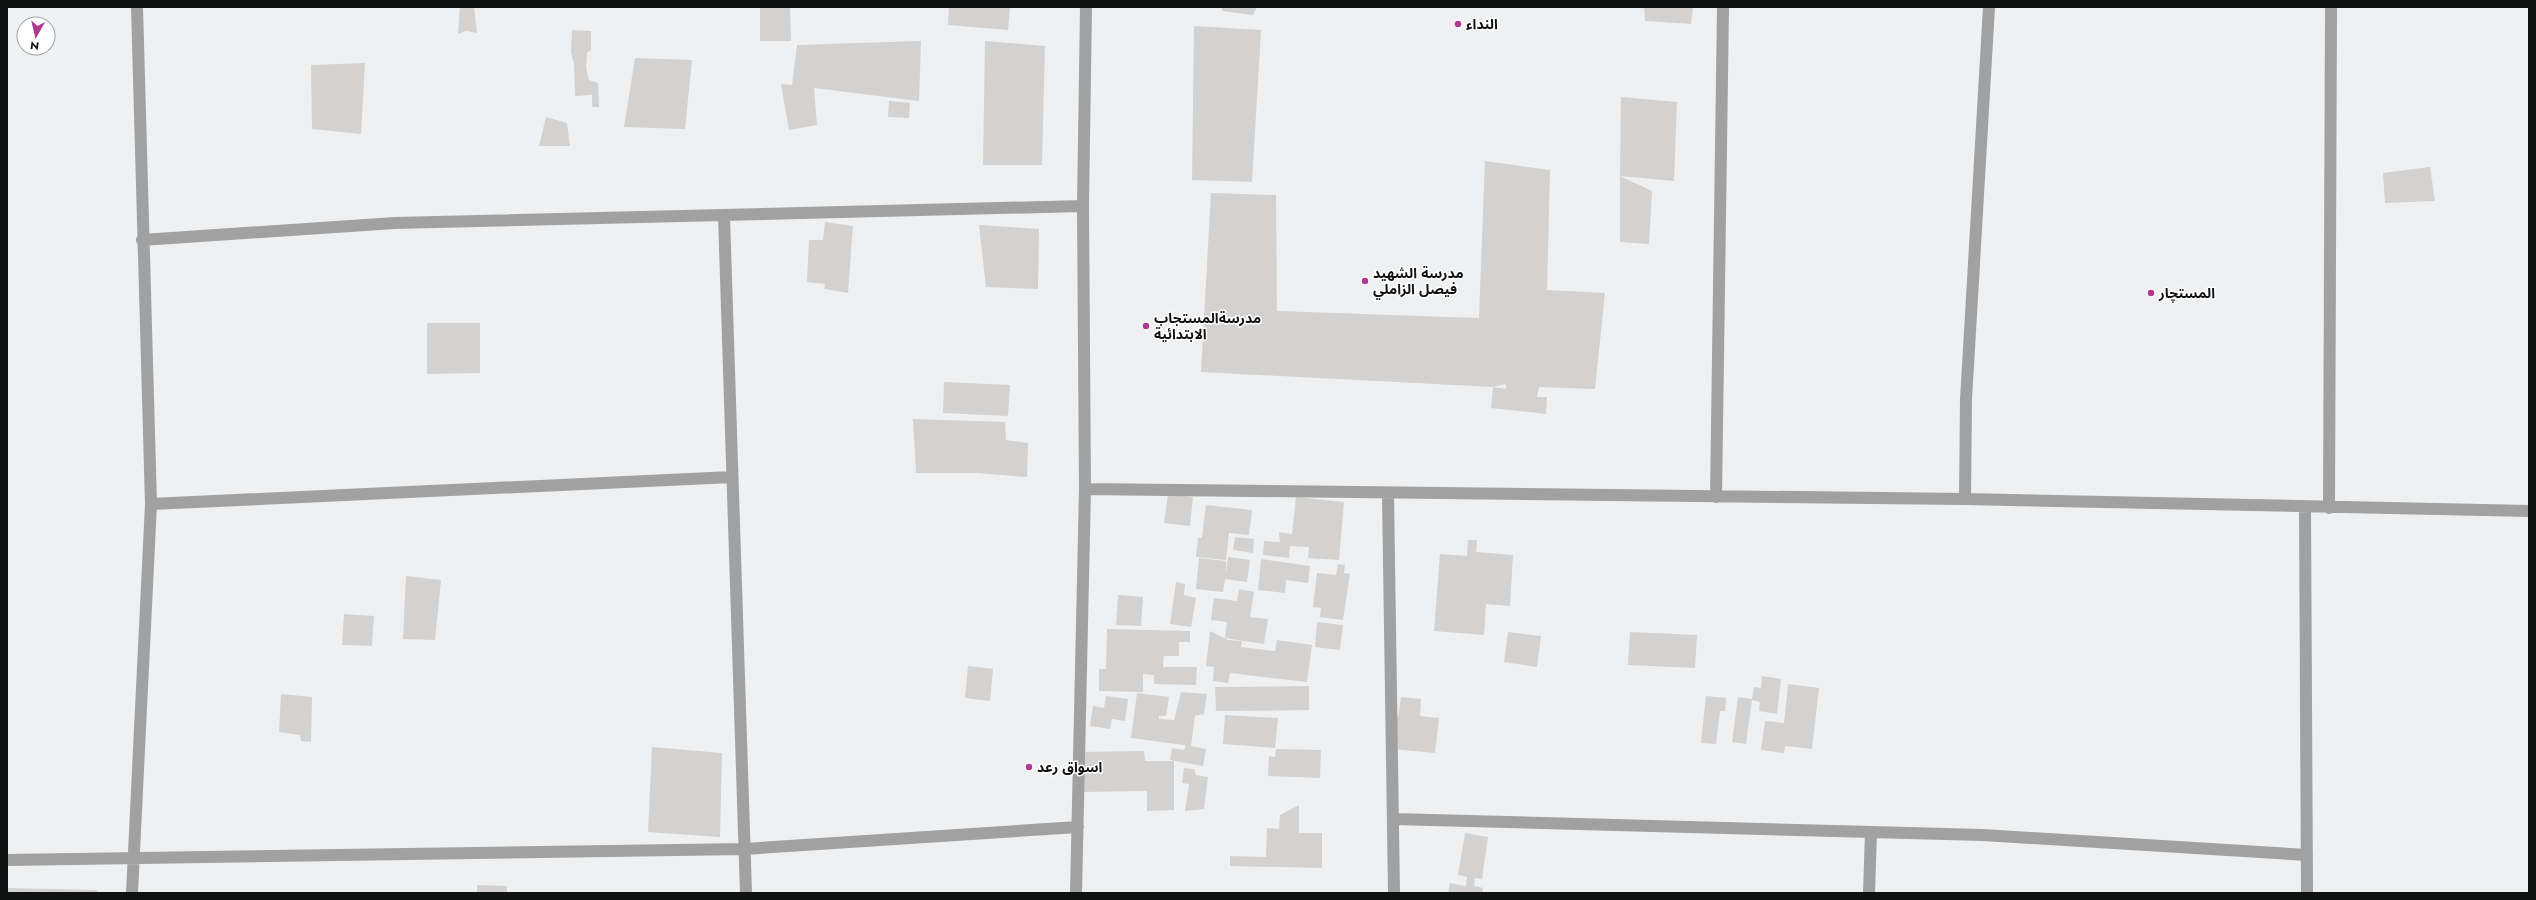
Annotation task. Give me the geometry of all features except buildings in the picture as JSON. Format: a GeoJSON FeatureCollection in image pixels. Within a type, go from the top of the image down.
{"type":"FeatureCollection","features":[{"type":"Feature","properties":{"kind":"street"},"geometry":{"type":"LineString","coordinates":[[132,893],[151,504],[142,240],[137,7]]}},
{"type":"Feature","properties":{"kind":"street"},"geometry":{"type":"LineString","coordinates":[[1076,893],[1085,489],[1083,206],[1086,7]]}},
{"type":"Feature","properties":{"kind":"street"},"geometry":{"type":"LineString","coordinates":[[1716,497],[1723,7]]}},
{"type":"Feature","properties":{"kind":"street"},"geometry":{"type":"LineString","coordinates":[[1965,499],[1966,400],[1989,7]]}},
{"type":"Feature","properties":{"kind":"street"},"geometry":{"type":"LineString","coordinates":[[2329,508],[2331,7]]}},
{"type":"Feature","properties":{"kind":"street"},"geometry":{"type":"LineString","coordinates":[[142,240],[395,223],[1083,206]]}},
{"type":"Feature","properties":{"kind":"street"},"geometry":{"type":"LineString","coordinates":[[724,216],[746,893]]}},
{"type":"Feature","properties":{"kind":"street"},"geometry":{"type":"LineString","coordinates":[[151,504],[732,477]]}},
{"type":"Feature","properties":{"kind":"street"},"geometry":{"type":"LineString","coordinates":[[1085,489],[1388,494],[1965,499],[2329,508],[2529,511]]}},
{"type":"Feature","properties":{"kind":"street"},"geometry":{"type":"LineString","coordinates":[[1388,494],[1394,893]]}},
{"type":"Feature","properties":{"kind":"street"},"geometry":{"type":"LineString","coordinates":[[2305,507],[2307,893]]}},
{"type":"Feature","properties":{"kind":"street"},"geometry":{"type":"LineString","coordinates":[[1393,819],[1991,836],[2307,855]]}},
{"type":"Feature","properties":{"kind":"street"},"geometry":{"type":"LineString","coordinates":[[7,860],[133,860],[744,848],[1078,828]]}},
{"type":"Feature","properties":{"kind":"street"},"geometry":{"type":"LineString","coordinates":[[1869,893],[1871,832]]}},
{"type":"Feature","properties":{"kind":"place","name":"النداء"},"geometry":{"type":"Point","coordinates":[1458,24]}},
{"type":"Feature","properties":{"kind":"place","name":"مدرسة الشهيد فيصل الزاملي"},"geometry":{"type":"Point","coordinates":[1365,281]}},
{"type":"Feature","properties":{"kind":"place","name":"المستچار"},"geometry":{"type":"Point","coordinates":[2151,293]}},
{"type":"Feature","properties":{"kind":"place","name":"مدرسةالمستجاب الابتدائية"},"geometry":{"type":"Point","coordinates":[1146,326]}},
{"type":"Feature","properties":{"kind":"place","name":"اسواق رعد"},"geometry":{"type":"Point","coordinates":[1029,767]}}]}
